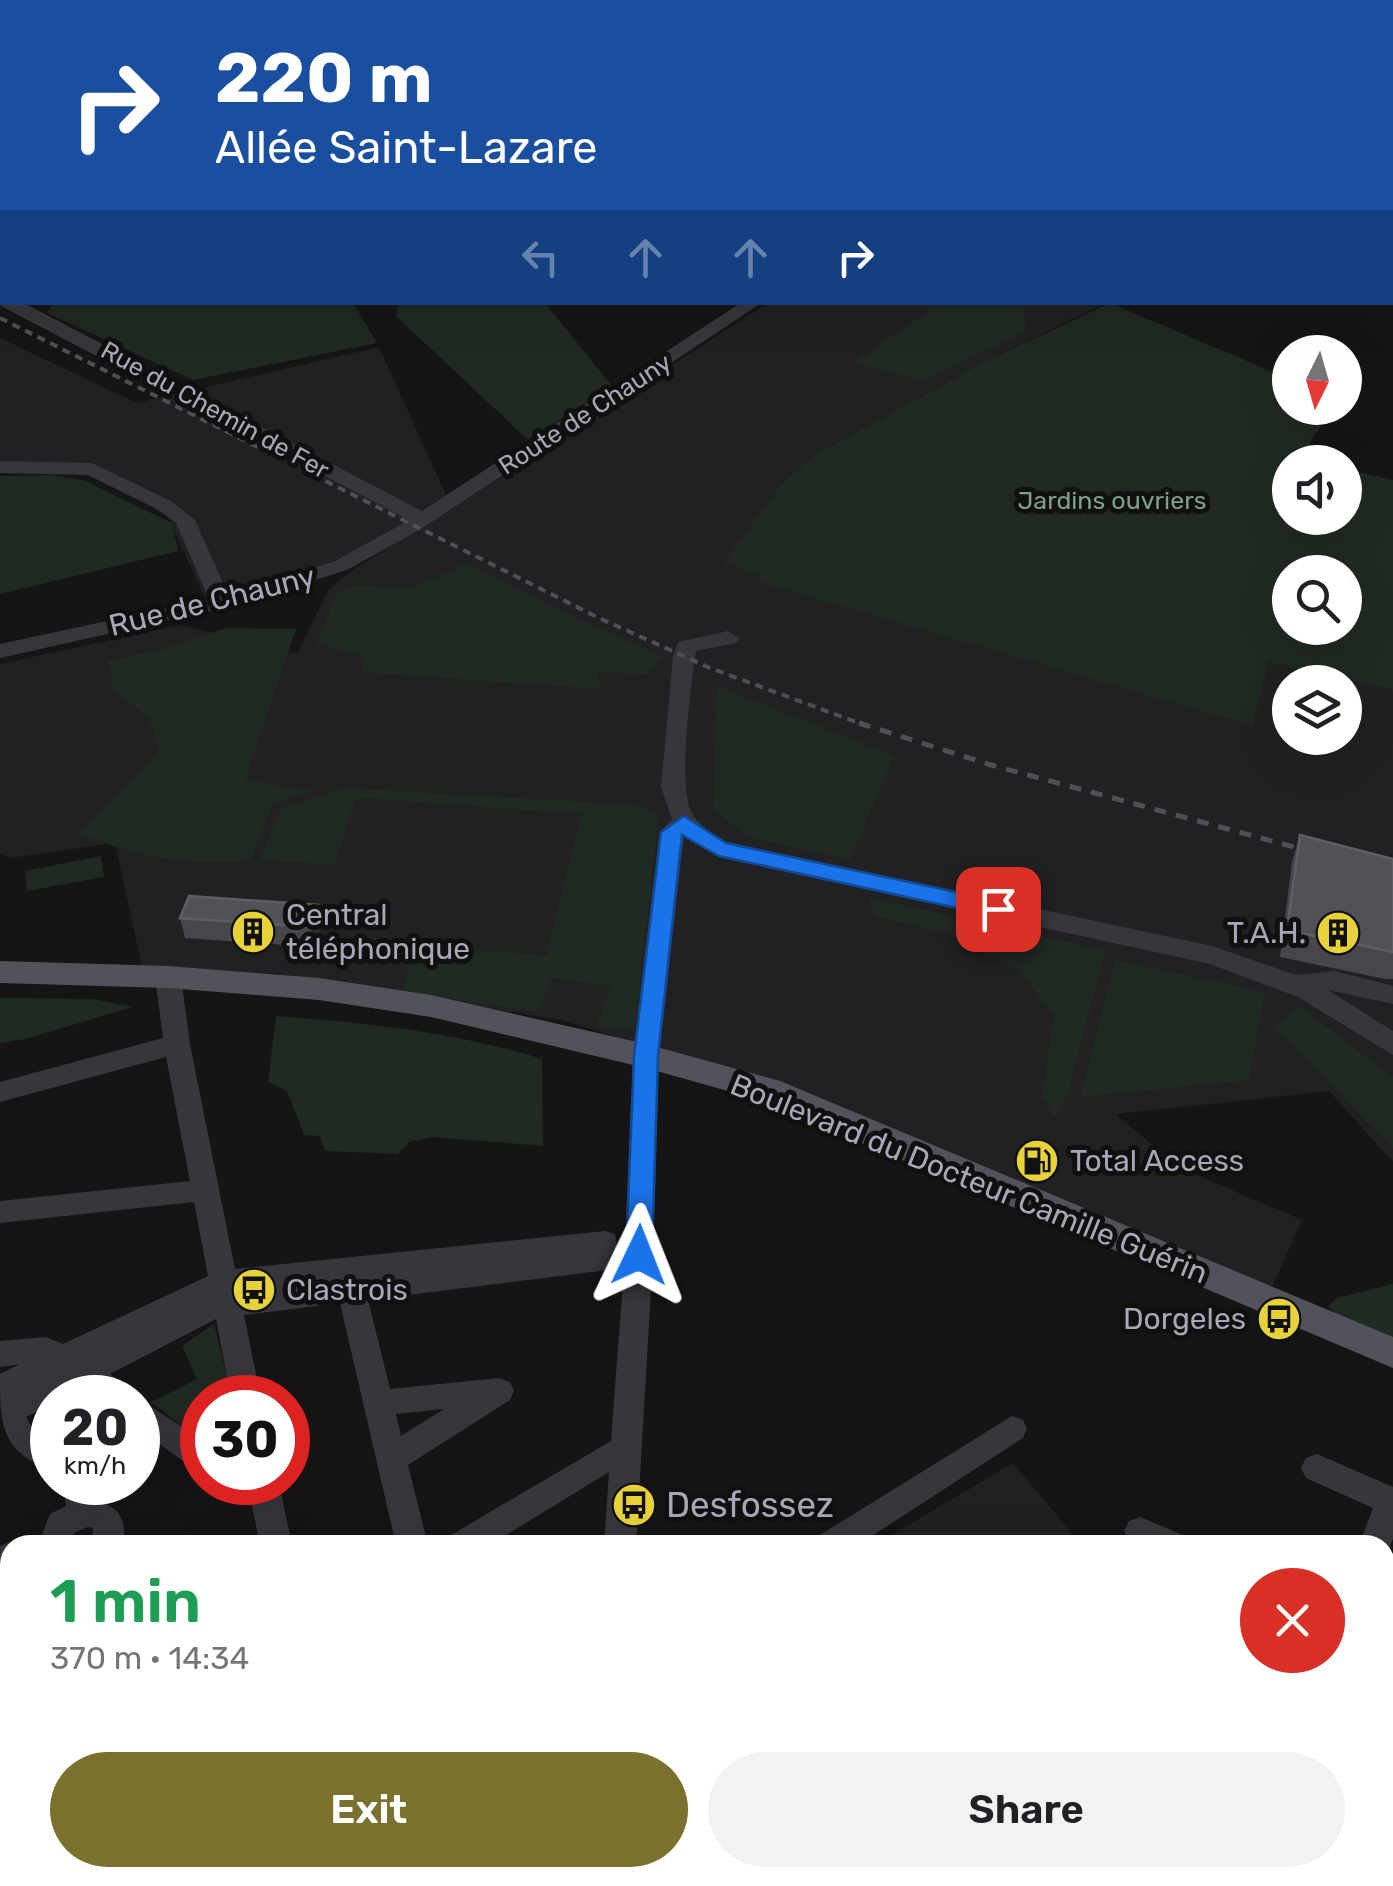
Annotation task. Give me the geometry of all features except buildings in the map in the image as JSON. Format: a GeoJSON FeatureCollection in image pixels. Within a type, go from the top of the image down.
{"type":"FeatureCollection","features":[{"type":"Feature","properties":{"kind":"main road","name":"Boulevard du Docteur Camille Guérin"},"geometry":{"type":"LineString","coordinates":[[0,972],[168,976],[320,989],[431,1006],[646,1056],[769,1090],[1393,1353]]}},
{"type":"Feature","properties":{"kind":"street","name":"Rue du Chemin de Fer"},"geometry":{"type":"LineString","coordinates":[[11,305],[100,347],[418,522]]}},
{"type":"Feature","properties":{"kind":"street","name":"Route de Chauny"},"geometry":{"type":"LineString","coordinates":[[418,522],[750,305]]}},
{"type":"Feature","properties":{"kind":"street"},"geometry":{"type":"LineString","coordinates":[[0,467],[92,469],[164,504],[184,520],[221,603]]}},
{"type":"Feature","properties":{"kind":"street","name":"Rue de Chauny"},"geometry":{"type":"LineString","coordinates":[[0,651],[221,603],[340,566],[418,522]]}},
{"type":"Feature","properties":{"kind":"street"},"geometry":{"type":"LineString","coordinates":[[728,638],[686,647],[673,787],[676,808],[684,823],[719,849],[1212,955],[1298,984],[1336,1004],[1393,1045]]}},
{"type":"Feature","properties":{"kind":"street"},"geometry":{"type":"LineString","coordinates":[[621,1535],[640,1247],[646,1056],[672,832],[684,823]]}},
{"type":"Feature","properties":{"kind":"street"},"geometry":{"type":"LineString","coordinates":[[168,976],[177,1044],[241,1375]]}},
{"type":"Feature","properties":{"kind":"street"},"geometry":{"type":"LineString","coordinates":[[1298,984],[1335,980],[1393,995]]}},
{"type":"Feature","properties":{"kind":"street"},"geometry":{"type":"LineString","coordinates":[[0,1092],[177,1044]]}},
{"type":"Feature","properties":{"kind":"street"},"geometry":{"type":"LineString","coordinates":[[0,1212],[206,1190]]}},
{"type":"Feature","properties":{"kind":"street"},"geometry":{"type":"LineString","coordinates":[[225,1293],[351,1289],[640,1247]]}},
{"type":"Feature","properties":{"kind":"street"},"geometry":{"type":"LineString","coordinates":[[30,1446],[2,1406],[73,1364],[212,1307],[225,1293],[640,1247]]}},
{"type":"Feature","properties":{"kind":"street"},"geometry":{"type":"LineString","coordinates":[[351,1289],[410,1535]]}},
{"type":"Feature","properties":{"kind":"street"},"geometry":{"type":"LineString","coordinates":[[0,1354],[46,1349],[88,1375]]}},
{"type":"Feature","properties":{"kind":"street"},"geometry":{"type":"LineString","coordinates":[[378,1403],[498,1392],[391,1458]]}},
{"type":"Feature","properties":{"kind":"street"},"geometry":{"type":"LineString","coordinates":[[847,1535],[1012,1429]]}},
{"type":"Feature","properties":{"kind":"street"},"geometry":{"type":"LineString","coordinates":[[478,1535],[612,1454],[627,1450]]}},
{"type":"Feature","properties":{"kind":"street"},"geometry":{"type":"LineString","coordinates":[[1317,1468],[1392,1501],[1379,1535]]}},
{"type":"Feature","properties":{"kind":"street"},"geometry":{"type":"LineString","coordinates":[[57,1535],[76,1505]]}},
{"type":"Feature","properties":{"kind":"street"},"geometry":{"type":"LineString","coordinates":[[88,1505],[109,1522],[108,1535]]}},
{"type":"Feature","properties":{"kind":"street"},"geometry":{"type":"LineString","coordinates":[[268,1505],[274,1535]]}},
{"type":"Feature","properties":{"kind":"street"},"geometry":{"type":"LineString","coordinates":[[1140,1531],[1149,1535]]}},
{"type":"Feature","properties":{"kind":"shaded area"},"geometry":{"type":"Polygon","coordinates":[[[765,305],[1102,305],[982,363],[813,456],[758,580],[1253,726],[1269,662],[1282,665],[1272,665],[1272,755],[1362,755],[1362,683],[1393,690],[1393,1162],[1329,1091],[1116,1114],[1178,1167],[1302,1220],[1270,1292],[779,1087],[561,1020],[269,973],[142,967],[115,843],[10,858],[0,853],[0,664],[181,625],[297,654],[328,590],[356,568],[765,305]]]}},
{"type":"Feature","properties":{"kind":"shaded area"},"geometry":{"type":"Polygon","coordinates":[[[0,338],[137,403],[379,347],[446,495],[384,537],[326,565],[205,598],[167,515],[84,473],[0,471],[0,338]]]}},
{"type":"Feature","properties":{"kind":"shaded area"},"geometry":{"type":"Polygon","coordinates":[[[1013,1463],[1074,1535],[892,1535],[1013,1463]]]}},
{"type":"Feature","properties":{"kind":"green space"},"geometry":{"type":"Polygon","coordinates":[[[51,305],[354,305],[377,343],[193,380],[47,313],[51,305]]]}},
{"type":"Feature","properties":{"kind":"green space"},"geometry":{"type":"Polygon","coordinates":[[[398,305],[547,305],[612,386],[528,440],[396,316],[398,305]]]}},
{"type":"Feature","properties":{"kind":"green space"},"geometry":{"type":"Polygon","coordinates":[[[938,305],[1022,305],[1027,330],[923,381],[853,363],[938,305]]]}},
{"type":"Feature","properties":{"kind":"green space","name":"Jardins ouvriers"},"geometry":{"type":"Polygon","coordinates":[[[1106,305],[1115,305],[1272,371],[1272,425],[1322,425],[1308,445],[1272,445],[1272,535],[1362,535],[1362,473],[1393,480],[1393,690],[1362,683],[1362,665],[1269,662],[1253,726],[757,581],[761,575],[723,564],[780,486],[813,456],[982,363],[1106,305]]]}},
{"type":"Feature","properties":{"kind":"green space"},"geometry":{"type":"Polygon","coordinates":[[[49,475],[83,480],[172,523],[178,551],[0,594],[0,476],[49,475]]]}},
{"type":"Feature","properties":{"kind":"green space"},"geometry":{"type":"Polygon","coordinates":[[[466,564],[662,657],[647,674],[598,672],[600,689],[361,672],[365,656],[317,644],[336,594],[348,585],[412,588],[466,564]]]}},
{"type":"Feature","properties":{"kind":"green space"},"geometry":{"type":"Polygon","coordinates":[[[226,628],[296,629],[245,780],[312,791],[273,803],[250,861],[163,858],[79,834],[159,750],[149,718],[114,691],[108,661],[168,648],[226,628]]]}},
{"type":"Feature","properties":{"kind":"green space"},"geometry":{"type":"Polygon","coordinates":[[[717,686],[894,756],[850,860],[747,837],[713,808],[717,686]]]}},
{"type":"Feature","properties":{"kind":"green space"},"geometry":{"type":"Polygon","coordinates":[[[343,788],[636,805],[659,815],[635,1029],[595,1028],[612,986],[552,978],[536,1012],[402,991],[415,947],[547,955],[582,814],[364,798],[355,800],[335,864],[259,861],[281,808],[343,788]]]}},
{"type":"Feature","properties":{"kind":"green space"},"geometry":{"type":"Polygon","coordinates":[[[101,856],[104,877],[27,891],[25,871],[101,856]]]}},
{"type":"Feature","properties":{"kind":"green space"},"geometry":{"type":"Polygon","coordinates":[[[869,898],[1105,950],[1070,1087],[1055,1118],[1042,1097],[1054,1015],[1017,968],[946,933],[874,916],[869,898]]]}},
{"type":"Feature","properties":{"kind":"green space"},"geometry":{"type":"Polygon","coordinates":[[[1115,960],[1265,992],[1249,1080],[1080,1097],[1115,960]]]}},
{"type":"Feature","properties":{"kind":"green space"},"geometry":{"type":"Polygon","coordinates":[[[0,998],[92,999],[133,1007],[0,1043],[0,998]]]}},
{"type":"Feature","properties":{"kind":"green space"},"geometry":{"type":"Polygon","coordinates":[[[1298,1005],[1393,1077],[1393,1148],[1274,1028],[1298,1005]]]}},
{"type":"Feature","properties":{"kind":"green space"},"geometry":{"type":"Polygon","coordinates":[[[276,1016],[410,1030],[542,1059],[543,1146],[434,1137],[409,1142],[398,1154],[325,1151],[320,1136],[304,1135],[287,1091],[268,1082],[276,1016]]]}},
{"type":"Feature","properties":{"kind":"green space"},"geometry":{"type":"Polygon","coordinates":[[[1393,1284],[1393,1341],[1339,1318],[1328,1306],[1337,1298],[1393,1284]]]}},
{"type":"Feature","properties":{"kind":"green space"},"geometry":{"type":"Polygon","coordinates":[[[214,1324],[227,1375],[195,1375],[182,1346],[214,1324]]]}},
{"type":"Feature","properties":{"kind":"green space"},"geometry":{"type":"Polygon","coordinates":[[[180,1388],[180,1425],[160,1409],[160,1398],[180,1388]]]}},
{"type":"Feature","properties":{"kind":"railway"},"geometry":{"type":"LineString","coordinates":[[0,318],[597,617],[710,668],[867,726]]}},
{"type":"Feature","properties":{"kind":"railway"},"geometry":{"type":"LineString","coordinates":[[859,723],[991,765],[1320,854]]}},
{"type":"Feature","properties":{"kind":"place","name":"Central téléphonique"},"geometry":{"type":"Point","coordinates":[253,932]}},
{"type":"Feature","properties":{"kind":"place","name":"T.A.H."},"geometry":{"type":"Point","coordinates":[1338,933]}},
{"type":"Feature","properties":{"kind":"place","name":"Total Access"},"geometry":{"type":"Point","coordinates":[1037,1161]}},
{"type":"Feature","properties":{"kind":"place","name":"Clastrois"},"geometry":{"type":"Point","coordinates":[254,1290]}},
{"type":"Feature","properties":{"kind":"place","name":"Dorgeles"},"geometry":{"type":"Point","coordinates":[1279,1319]}},
{"type":"Feature","properties":{"kind":"place","name":"Desfossez"},"geometry":{"type":"Point","coordinates":[634,1505]}},
{"type":"Feature","properties":{"kind":"route"},"geometry":{"type":"LineString","coordinates":[[639,1255],[646,1056],[672,832],[684,823],[719,849],[998,909]]}}]}
